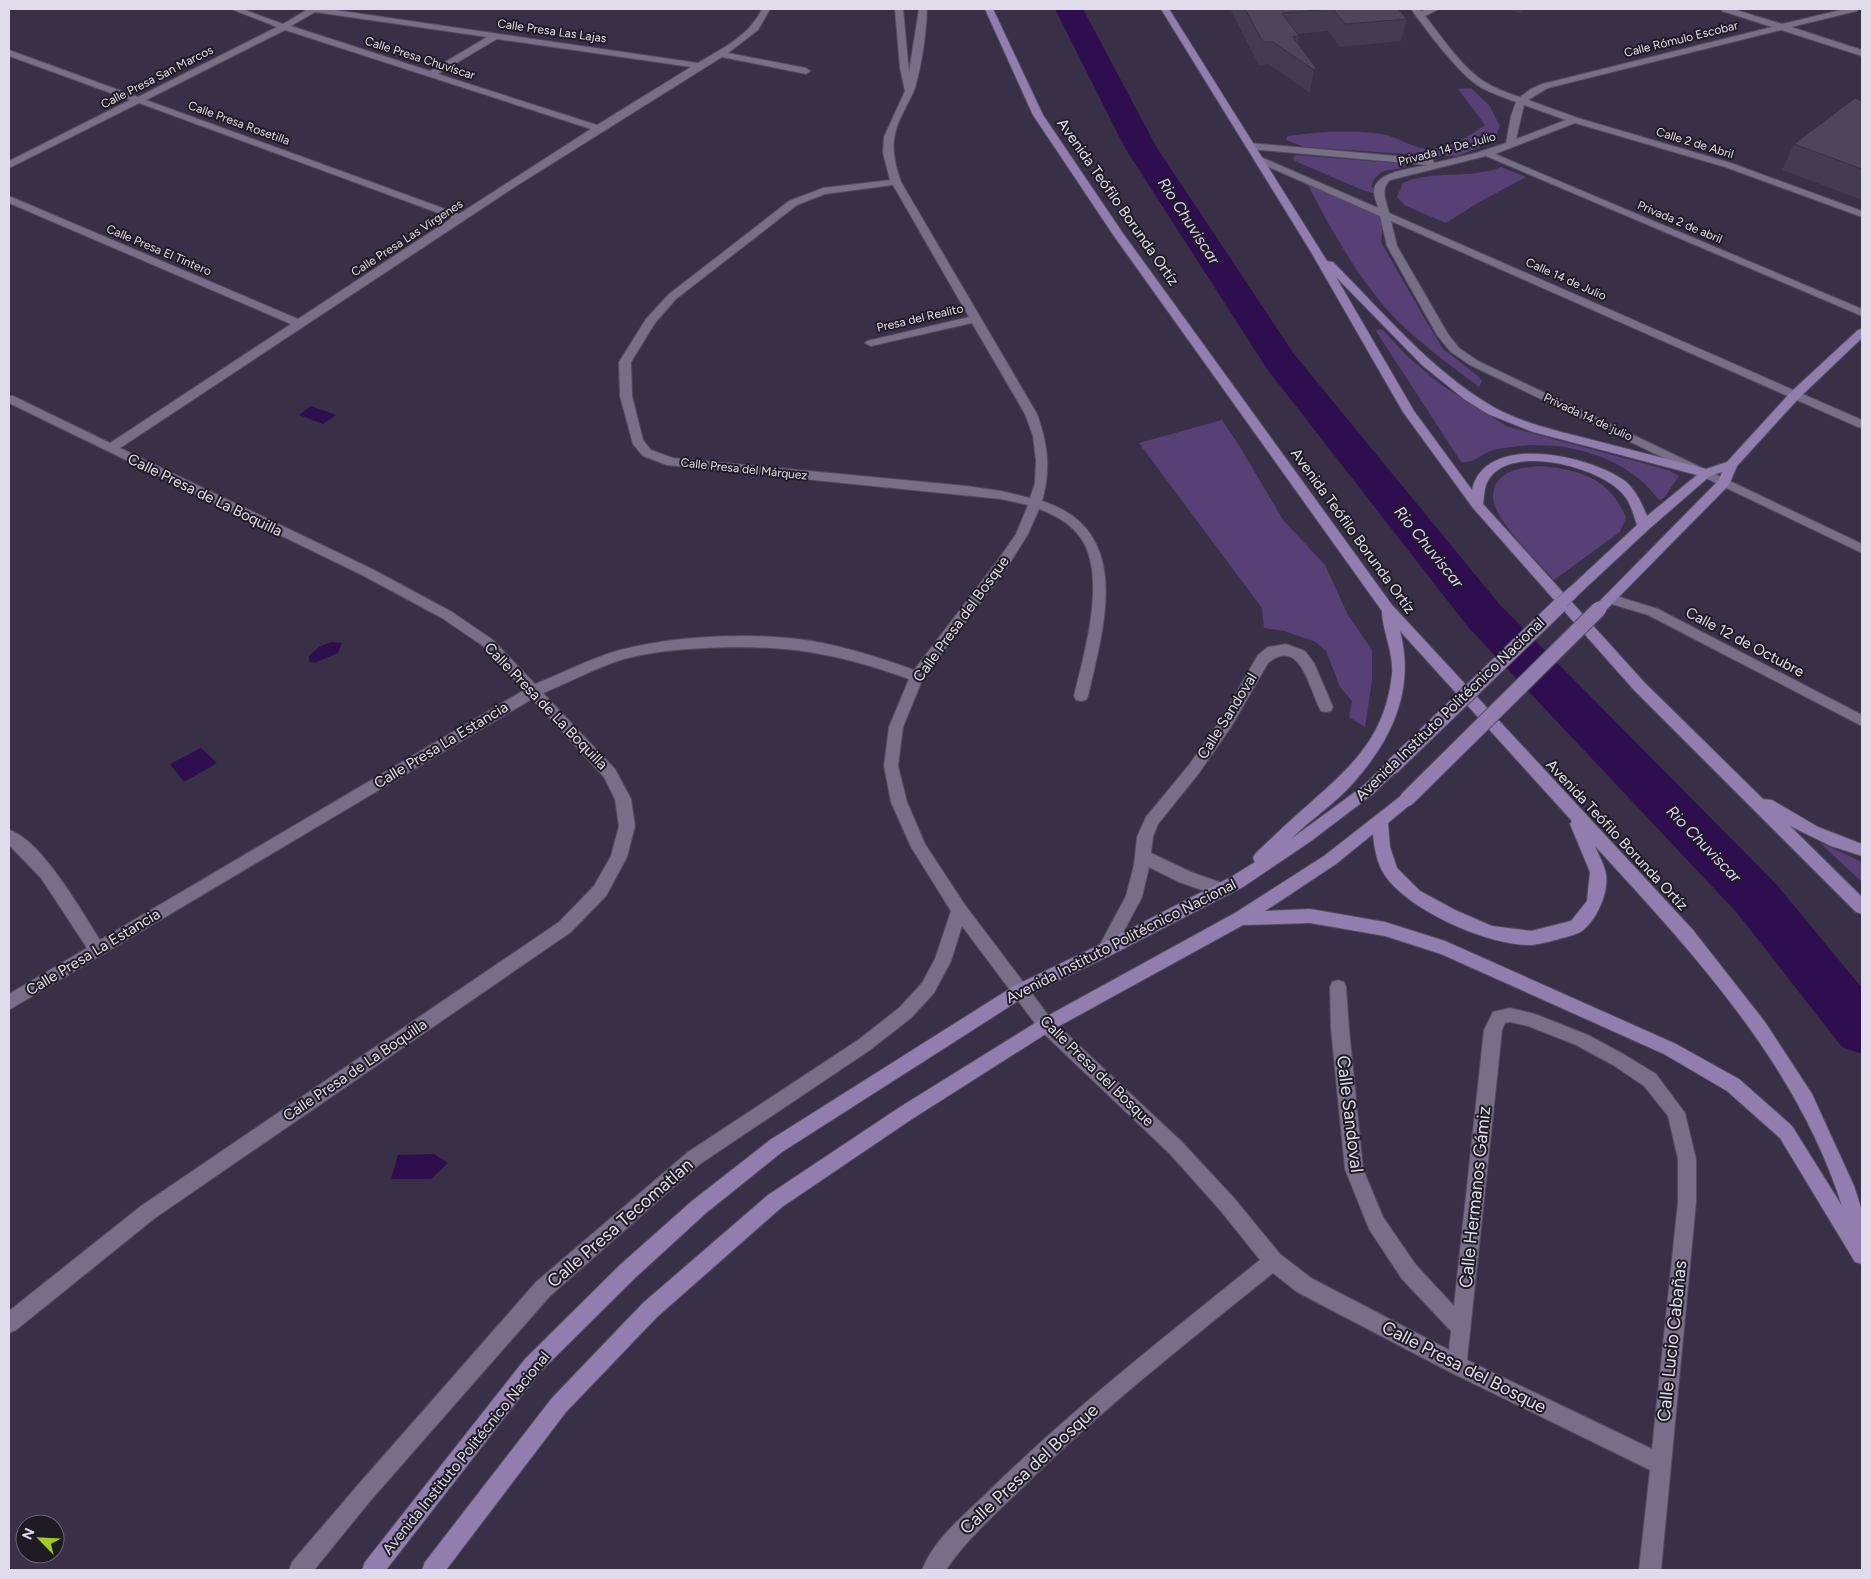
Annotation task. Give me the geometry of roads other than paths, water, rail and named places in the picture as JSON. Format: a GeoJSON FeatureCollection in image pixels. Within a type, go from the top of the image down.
{"type":"FeatureCollection","features":[{"type":"Feature","properties":{"kind":"main road","name":"Avenida Teófilo Borunda Ortíz"},"geometry":{"type":"LineString","coordinates":[[989,9],[1038,115],[1118,234],[1387,608],[1687,935],[1760,1027],[1806,1100],[1845,1186],[1862,1239]]}},
{"type":"Feature","properties":{"kind":"main road"},"geometry":{"type":"LineString","coordinates":[[1165,9],[1316,252],[1408,412],[1477,505],[1639,686],[1862,906]]}},
{"type":"Feature","properties":{"kind":"main road"},"geometry":{"type":"LineString","coordinates":[[1316,252],[1353,288],[1395,334],[1446,379],[1491,411],[1525,426],[1706,473]]}},
{"type":"Feature","properties":{"kind":"main road","name":"Avenida Instituto Politécnico Nacional"},"geometry":{"type":"LineString","coordinates":[[433,1570],[559,1405],[650,1310],[774,1201],[906,1113],[1046,1025],[1241,918],[1330,860],[1380,821],[1406,799],[1725,482],[1731,465],[1795,395],[1862,332]]}},
{"type":"Feature","properties":{"kind":"main road"},"geometry":{"type":"LineString","coordinates":[[1477,505],[1480,484],[1489,471],[1510,460],[1536,457],[1562,459],[1591,468],[1620,484],[1637,502],[1644,526]]}},
{"type":"Feature","properties":{"kind":"main road","name":"Avenida Instituto Politécnico Nacional"},"geometry":{"type":"LineString","coordinates":[[373,1570],[532,1366],[628,1272],[692,1213],[776,1146],[1020,991],[1230,886],[1306,837],[1368,790],[1572,592],[1644,526],[1706,473],[1731,465]]}},
{"type":"Feature","properties":{"kind":"main road"},"geometry":{"type":"LineString","coordinates":[[1230,886],[1348,779],[1376,744],[1392,710],[1399,672],[1397,646],[1387,608]]}},
{"type":"Feature","properties":{"kind":"main road"},"geometry":{"type":"LineString","coordinates":[[1739,786],[1798,824],[1842,844],[1862,850]]}},
{"type":"Feature","properties":{"kind":"main road"},"geometry":{"type":"LineString","coordinates":[[1380,821],[1382,847],[1390,871],[1414,896],[1449,916],[1491,933],[1531,938],[1576,927],[1595,904],[1598,872],[1574,813]]}},
{"type":"Feature","properties":{"kind":"main road"},"geometry":{"type":"LineString","coordinates":[[1241,918],[1310,916],[1385,929],[1444,948],[1670,1049],[1733,1085],[1786,1132],[1862,1255]]}},
{"type":"Feature","properties":{"kind":"street","name":"Calle Presa Chuvíscar"},"geometry":{"type":"LineString","coordinates":[[235,9],[284,27],[598,129]]}},
{"type":"Feature","properties":{"kind":"street","name":"Calle Presa San Marcos"},"geometry":{"type":"LineString","coordinates":[[9,165],[284,27],[313,9]]}},
{"type":"Feature","properties":{"kind":"street","name":"Calle Presa Las Lajas"},"geometry":{"type":"LineString","coordinates":[[313,9],[700,66]]}},
{"type":"Feature","properties":{"kind":"street","name":"Calle Presa Las Vírgenes"},"geometry":{"type":"LineString","coordinates":[[110,449],[598,129],[722,54],[749,34],[761,21],[766,9]]}},
{"type":"Feature","properties":{"kind":"street"},"geometry":{"type":"LineString","coordinates":[[899,9],[908,94]]}},
{"type":"Feature","properties":{"kind":"street","name":"Calle Presa del Bosque"},"geometry":{"type":"LineString","coordinates":[[923,9],[918,55],[908,94],[892,127],[886,150],[896,182],[1032,414],[1039,436],[1042,460],[1041,483],[1022,534],[1003,563],[917,676],[896,727],[891,766],[899,802],[919,847],[959,910],[1046,1025],[1176,1148],[1227,1204],[1273,1261],[1304,1285],[1457,1365],[1660,1464]]}},
{"type":"Feature","properties":{"kind":"street"},"geometry":{"type":"LineString","coordinates":[[1418,12],[1435,9]]}},
{"type":"Feature","properties":{"kind":"street"},"geometry":{"type":"LineString","coordinates":[[1725,9],[1862,53]]}},
{"type":"Feature","properties":{"kind":"street","name":"Calle Rómulo Escobar"},"geometry":{"type":"LineString","coordinates":[[1519,102],[1524,96],[1545,86],[1854,9]]}},
{"type":"Feature","properties":{"kind":"street","name":"Calle 2 de Abril"},"geometry":{"type":"LineString","coordinates":[[1418,12],[1467,72],[1480,84],[1519,102],[1728,165],[1862,214]]}},
{"type":"Feature","properties":{"kind":"street"},"geometry":{"type":"LineString","coordinates":[[430,75],[497,35]]}},
{"type":"Feature","properties":{"kind":"street","name":"Calle Presa Rosetilla"},"geometry":{"type":"LineString","coordinates":[[9,53],[461,218]]}},
{"type":"Feature","properties":{"kind":"street"},"geometry":{"type":"LineString","coordinates":[[722,54],[806,71]]}},
{"type":"Feature","properties":{"kind":"street","name":"Privada 14 De Julio"},"geometry":{"type":"LineString","coordinates":[[1386,214],[1379,191],[1381,183],[1387,178],[1488,154],[1510,145],[1519,102]]}},
{"type":"Feature","properties":{"kind":"street"},"geometry":{"type":"LineString","coordinates":[[1510,145],[1574,120]]}},
{"type":"Feature","properties":{"kind":"street"},"geometry":{"type":"LineString","coordinates":[[1250,146],[1452,163]]}},
{"type":"Feature","properties":{"kind":"street","name":"Privada 2 de abril"},"geometry":{"type":"LineString","coordinates":[[1488,154],[1862,314]]}},
{"type":"Feature","properties":{"kind":"street","name":"Calle 14 de Julio"},"geometry":{"type":"LineString","coordinates":[[1258,159],[1862,424]]}},
{"type":"Feature","properties":{"kind":"street","name":"Calle Presa del Márquez"},"geometry":{"type":"LineString","coordinates":[[896,182],[823,192],[793,202],[672,297],[650,321],[625,362],[626,396],[637,441],[647,453],[671,462],[982,492],[1035,503],[1059,512],[1076,524],[1090,542],[1100,574],[1098,616],[1081,696]]}},
{"type":"Feature","properties":{"kind":"street","name":"Calle Presa El Tintero"},"geometry":{"type":"LineString","coordinates":[[9,199],[298,324]]}},
{"type":"Feature","properties":{"kind":"street","name":"Privada 14 de julio"},"geometry":{"type":"LineString","coordinates":[[1386,214],[1392,246],[1443,335],[1455,350],[1474,363],[1862,549]]}},
{"type":"Feature","properties":{"kind":"street","name":"Presa del Realito"},"geometry":{"type":"LineString","coordinates":[[871,343],[975,319]]}},
{"type":"Feature","properties":{"kind":"street","name":"Calle Presa de La Boquilla"},"geometry":{"type":"LineString","coordinates":[[9,400],[367,572],[447,615],[488,642],[610,773],[623,799],[627,826],[619,857],[600,891],[565,927],[148,1212],[9,1322]]}},
{"type":"Feature","properties":{"kind":"street","name":"Calle 12 de Octubre"},"geometry":{"type":"LineString","coordinates":[[1610,598],[1653,612],[1862,721]]}},
{"type":"Feature","properties":{"kind":"street","name":"Calle Presa La Estancia"},"geometry":{"type":"LineString","coordinates":[[9,1003],[533,691],[621,655],[671,645],[750,641],[811,646],[866,658],[917,676]]}},
{"type":"Feature","properties":{"kind":"street","name":"Calle Sandoval"},"geometry":{"type":"LineString","coordinates":[[1105,950],[1134,897],[1142,866],[1145,837],[1151,821],[1194,769],[1226,724],[1263,658],[1273,651],[1286,649],[1300,655],[1309,667],[1326,707]]}},
{"type":"Feature","properties":{"kind":"street"},"geometry":{"type":"LineString","coordinates":[[9,836],[18,842],[45,872],[98,949]]}},
{"type":"Feature","properties":{"kind":"street"},"geometry":{"type":"LineString","coordinates":[[1142,856],[1185,877],[1230,886]]}},
{"type":"Feature","properties":{"kind":"street","name":"Calle Presa Tecomatlan"},"geometry":{"type":"LineString","coordinates":[[300,1570],[364,1493],[543,1289],[694,1158],[864,1045],[905,1013],[928,988],[943,961],[959,910]]}},
{"type":"Feature","properties":{"kind":"street","name":"Calle Sandoval"},"geometry":{"type":"LineString","coordinates":[[1338,987],[1340,1029],[1354,1169],[1376,1223],[1408,1272],[1461,1328]]}},
{"type":"Feature","properties":{"kind":"street","name":"Calle Hermanos Gámiz"},"geometry":{"type":"LineString","coordinates":[[1457,1365],[1494,1030],[1499,1017],[1510,1015],[1529,1019],[1582,1040],[1619,1060],[1650,1080],[1676,1113]]}},
{"type":"Feature","properties":{"kind":"street","name":"Calle Lucio Cabañas"},"geometry":{"type":"LineString","coordinates":[[1650,1570],[1686,1202],[1687,1159],[1676,1113]]}},
{"type":"Feature","properties":{"kind":"street","name":"Calle Presa del Bosque"},"geometry":{"type":"LineString","coordinates":[[933,1570],[952,1542],[1042,1452],[1115,1389],[1273,1261]]}},
{"type":"Feature","properties":{"kind":"waterway","name":"Rio Chuviscar"},"geometry":{"type":"LineString","coordinates":[[1069,9],[1141,148],[1280,361],[1484,616],[1757,899],[1862,1029]]}}]}
